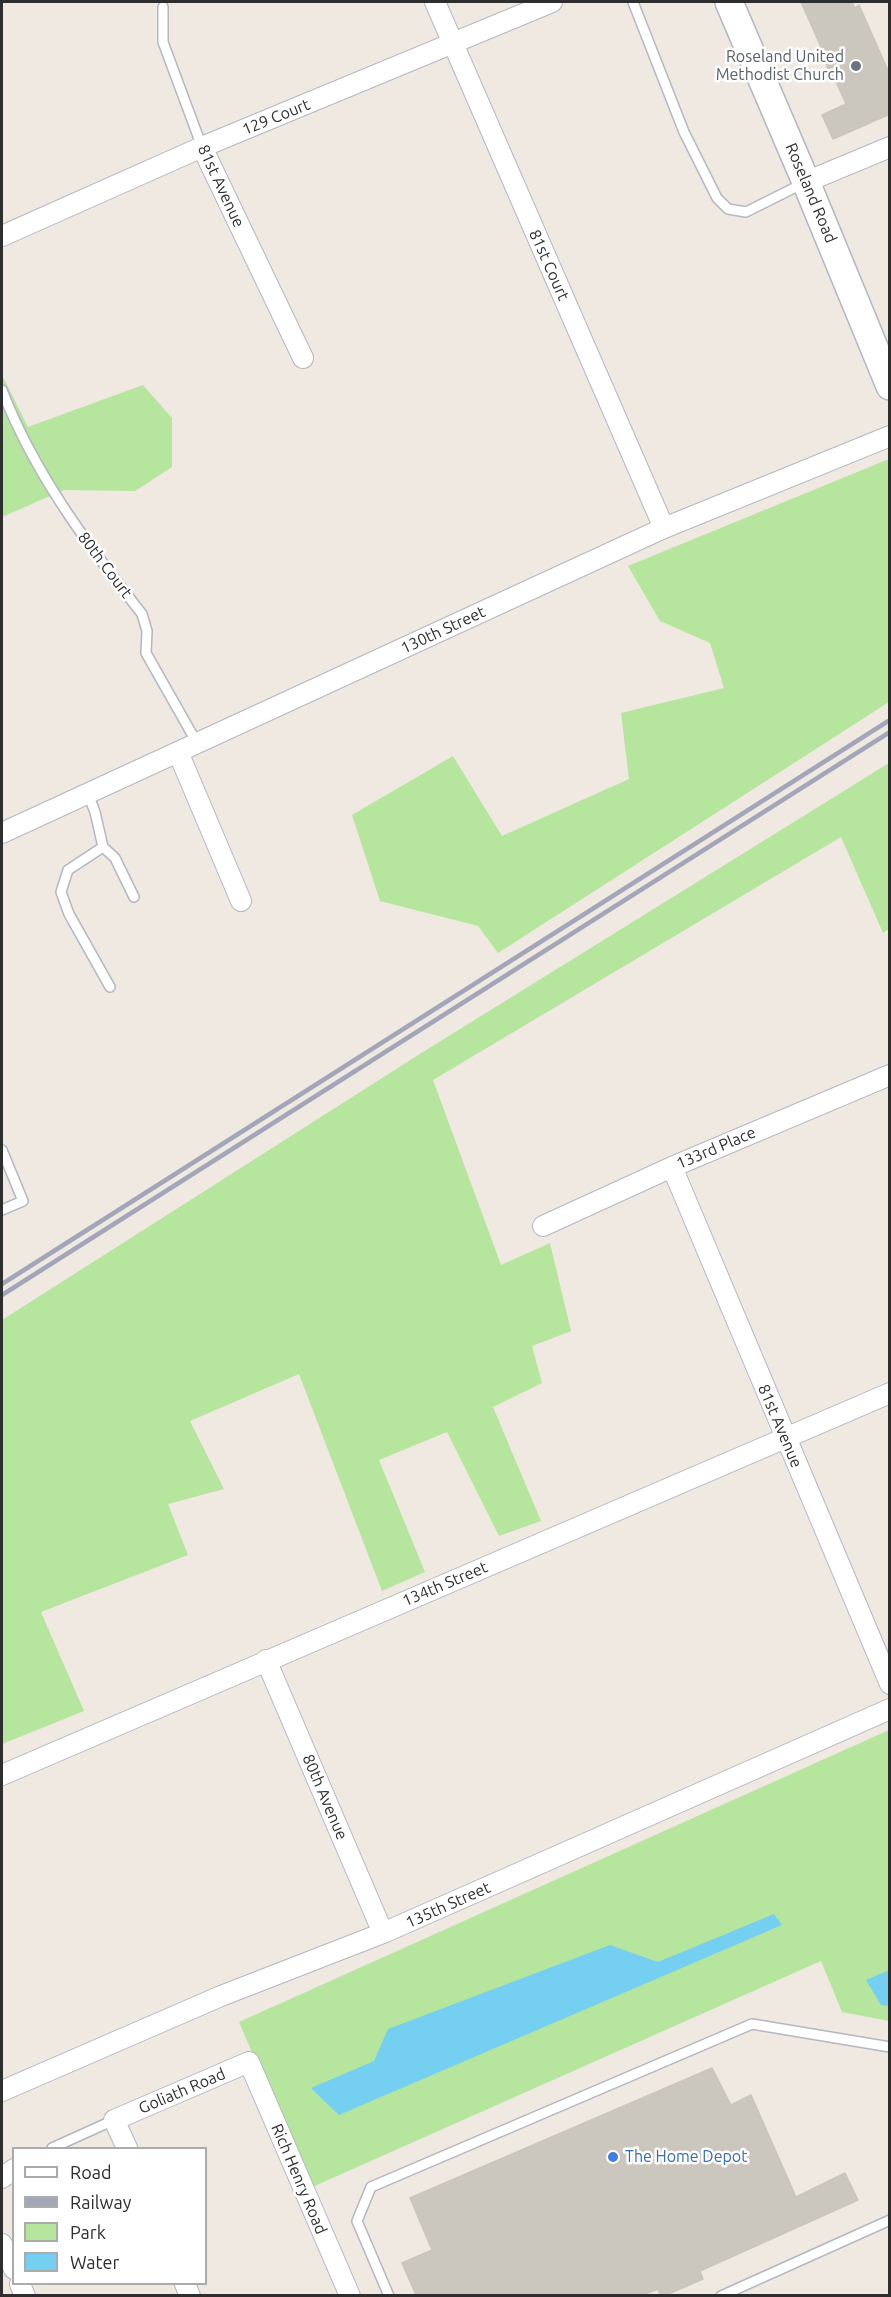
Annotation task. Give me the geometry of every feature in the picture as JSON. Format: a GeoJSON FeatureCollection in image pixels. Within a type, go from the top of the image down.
{"type":"FeatureCollection","features":[{"type":"Feature","properties":{"kind":"main road","name":"Roseland Road"},"geometry":{"type":"LineString","coordinates":[[729,2],[890,386]]}},
{"type":"Feature","properties":{"kind":"street","name":"81st Court"},"geometry":{"type":"LineString","coordinates":[[435,2],[664,528]]}},
{"type":"Feature","properties":{"kind":"street","name":"129 Court"},"geometry":{"type":"LineString","coordinates":[[2,236],[202,147],[552,2]]}},
{"type":"Feature","properties":{"kind":"street","name":"81st Avenue"},"geometry":{"type":"LineString","coordinates":[[202,147],[303,358]]}},
{"type":"Feature","properties":{"kind":"street"},"geometry":{"type":"LineString","coordinates":[[806,182],[890,147]]}},
{"type":"Feature","properties":{"kind":"street","name":"130th Street"},"geometry":{"type":"LineString","coordinates":[[2,833],[664,528],[890,436]]}},
{"type":"Feature","properties":{"kind":"street"},"geometry":{"type":"LineString","coordinates":[[178,752],[241,902]]}},
{"type":"Feature","properties":{"kind":"street","name":"133rd Place"},"geometry":{"type":"LineString","coordinates":[[543,1226],[672,1167],[890,1075]]}},
{"type":"Feature","properties":{"kind":"street","name":"81st Avenue"},"geometry":{"type":"LineString","coordinates":[[672,1167],[890,1684]]}},
{"type":"Feature","properties":{"kind":"street","name":"134th Street"},"geometry":{"type":"LineString","coordinates":[[2,1775],[890,1393]]}},
{"type":"Feature","properties":{"kind":"street","name":"80th Avenue"},"geometry":{"type":"LineString","coordinates":[[266,1660],[383,1933]]}},
{"type":"Feature","properties":{"kind":"street","name":"135th Street"},"geometry":{"type":"LineString","coordinates":[[2,2091],[221,1996],[383,1933],[890,1709]]}},
{"type":"Feature","properties":{"kind":"street","name":"Goliath Road"},"geometry":{"type":"LineString","coordinates":[[114,2120],[249,2062]]}},
{"type":"Feature","properties":{"kind":"street","name":"Rich Henry Road"},"geometry":{"type":"LineString","coordinates":[[249,2062],[350,2295]]}},
{"type":"Feature","properties":{"kind":"street"},"geometry":{"type":"LineString","coordinates":[[114,2120],[126,2147]]}},
{"type":"Feature","properties":{"kind":"street"},"geometry":{"type":"LineString","coordinates":[[2,2244],[12,2266]]}},
{"type":"Feature","properties":{"kind":"lane"},"geometry":{"type":"LineString","coordinates":[[633,2],[684,132],[717,198],[728,209],[746,212],[806,182]]}},
{"type":"Feature","properties":{"kind":"lane","name":"81st Avenue"},"geometry":{"type":"LineString","coordinates":[[163,7],[164,42],[202,147]]}},
{"type":"Feature","properties":{"kind":"lane","name":"80th Court"},"geometry":{"type":"LineString","coordinates":[[2,390],[15,424],[68,516],[142,614],[147,631],[146,653],[197,744]]}},
{"type":"Feature","properties":{"kind":"lane"},"geometry":{"type":"LineString","coordinates":[[88,794],[104,847],[115,858],[134,897]]}},
{"type":"Feature","properties":{"kind":"lane"},"geometry":{"type":"LineString","coordinates":[[104,847],[68,870],[61,891],[69,914],[110,987]]}},
{"type":"Feature","properties":{"kind":"lane"},"geometry":{"type":"LineString","coordinates":[[2,1150],[23,1201],[2,1210]]}},
{"type":"Feature","properties":{"kind":"lane"},"geometry":{"type":"LineString","coordinates":[[389,2295],[357,2221],[371,2187],[752,2024],[890,2047]]}},
{"type":"Feature","properties":{"kind":"lane"},"geometry":{"type":"LineString","coordinates":[[54,2147],[114,2120]]}},
{"type":"Feature","properties":{"kind":"lane"},"geometry":{"type":"LineString","coordinates":[[722,2295],[890,2220]]}},
{"type":"Feature","properties":{"kind":"green space"},"geometry":{"type":"Polygon","coordinates":[[[2,375],[28,427],[143,385],[172,418],[172,467],[135,491],[64,490],[2,517],[2,375]]]}},
{"type":"Feature","properties":{"kind":"green space"},"geometry":{"type":"Polygon","coordinates":[[[889,459],[889,702],[498,953],[478,926],[380,901],[352,815],[453,756],[502,836],[629,779],[621,713],[724,688],[710,643],[660,621],[628,566],[889,459]]]}},
{"type":"Feature","properties":{"kind":"green space"},"geometry":{"type":"Polygon","coordinates":[[[889,763],[889,929],[883,933],[841,837],[433,1080],[501,1265],[550,1243],[571,1331],[532,1346],[542,1383],[493,1407],[541,1521],[499,1536],[447,1432],[379,1460],[425,1572],[382,1591],[299,1374],[190,1421],[224,1489],[168,1504],[188,1555],[41,1612],[84,1711],[2,1744],[2,1320],[423,1052],[889,763]]]}},
{"type":"Feature","properties":{"kind":"green space"},"geometry":{"type":"Polygon","coordinates":[[[889,1730],[889,2021],[842,2012],[821,1961],[310,2188],[239,2022],[889,1730]]]}},
{"type":"Feature","properties":{"kind":"water"},"geometry":{"type":"Polygon","coordinates":[[[774,1914],[782,1925],[339,2115],[311,2088],[374,2061],[388,2029],[610,1945],[658,1962],[774,1914]]]}},
{"type":"Feature","properties":{"kind":"water"},"geometry":{"type":"Polygon","coordinates":[[[889,1970],[889,2006],[881,2005],[866,1980],[889,1970]]]}},
{"type":"Feature","properties":{"kind":"building","name":"Roseland United Methodist Church"},"geometry":{"type":"Polygon","coordinates":[[[801,2],[852,2],[855,8],[859,5],[890,75],[890,114],[833,139],[822,115],[846,104],[833,75],[831,76],[823,57],[825,56],[801,2]]]}},
{"type":"Feature","properties":{"kind":"building","name":"The Home Depot"},"geometry":{"type":"Polygon","coordinates":[[[712,2068],[731,2105],[751,2095],[796,2197],[845,2173],[858,2200],[700,2271],[703,2279],[666,2295],[660,2295],[658,2289],[643,2295],[416,2295],[402,2263],[432,2250],[410,2198],[712,2068]]]}},
{"type":"Feature","properties":{"kind":"railway"},"geometry":{"type":"LineString","coordinates":[[2,1284],[890,720]]}},
{"type":"Feature","properties":{"kind":"railway"},"geometry":{"type":"LineString","coordinates":[[2,1295],[890,732]]}},
{"type":"Feature","properties":{"kind":"place","name":"Roseland United Methodist Church"},"geometry":{"type":"Point","coordinates":[856,66]}},
{"type":"Feature","properties":{"kind":"place","name":"The Home Depot"},"geometry":{"type":"Point","coordinates":[613,2157]}}]}
